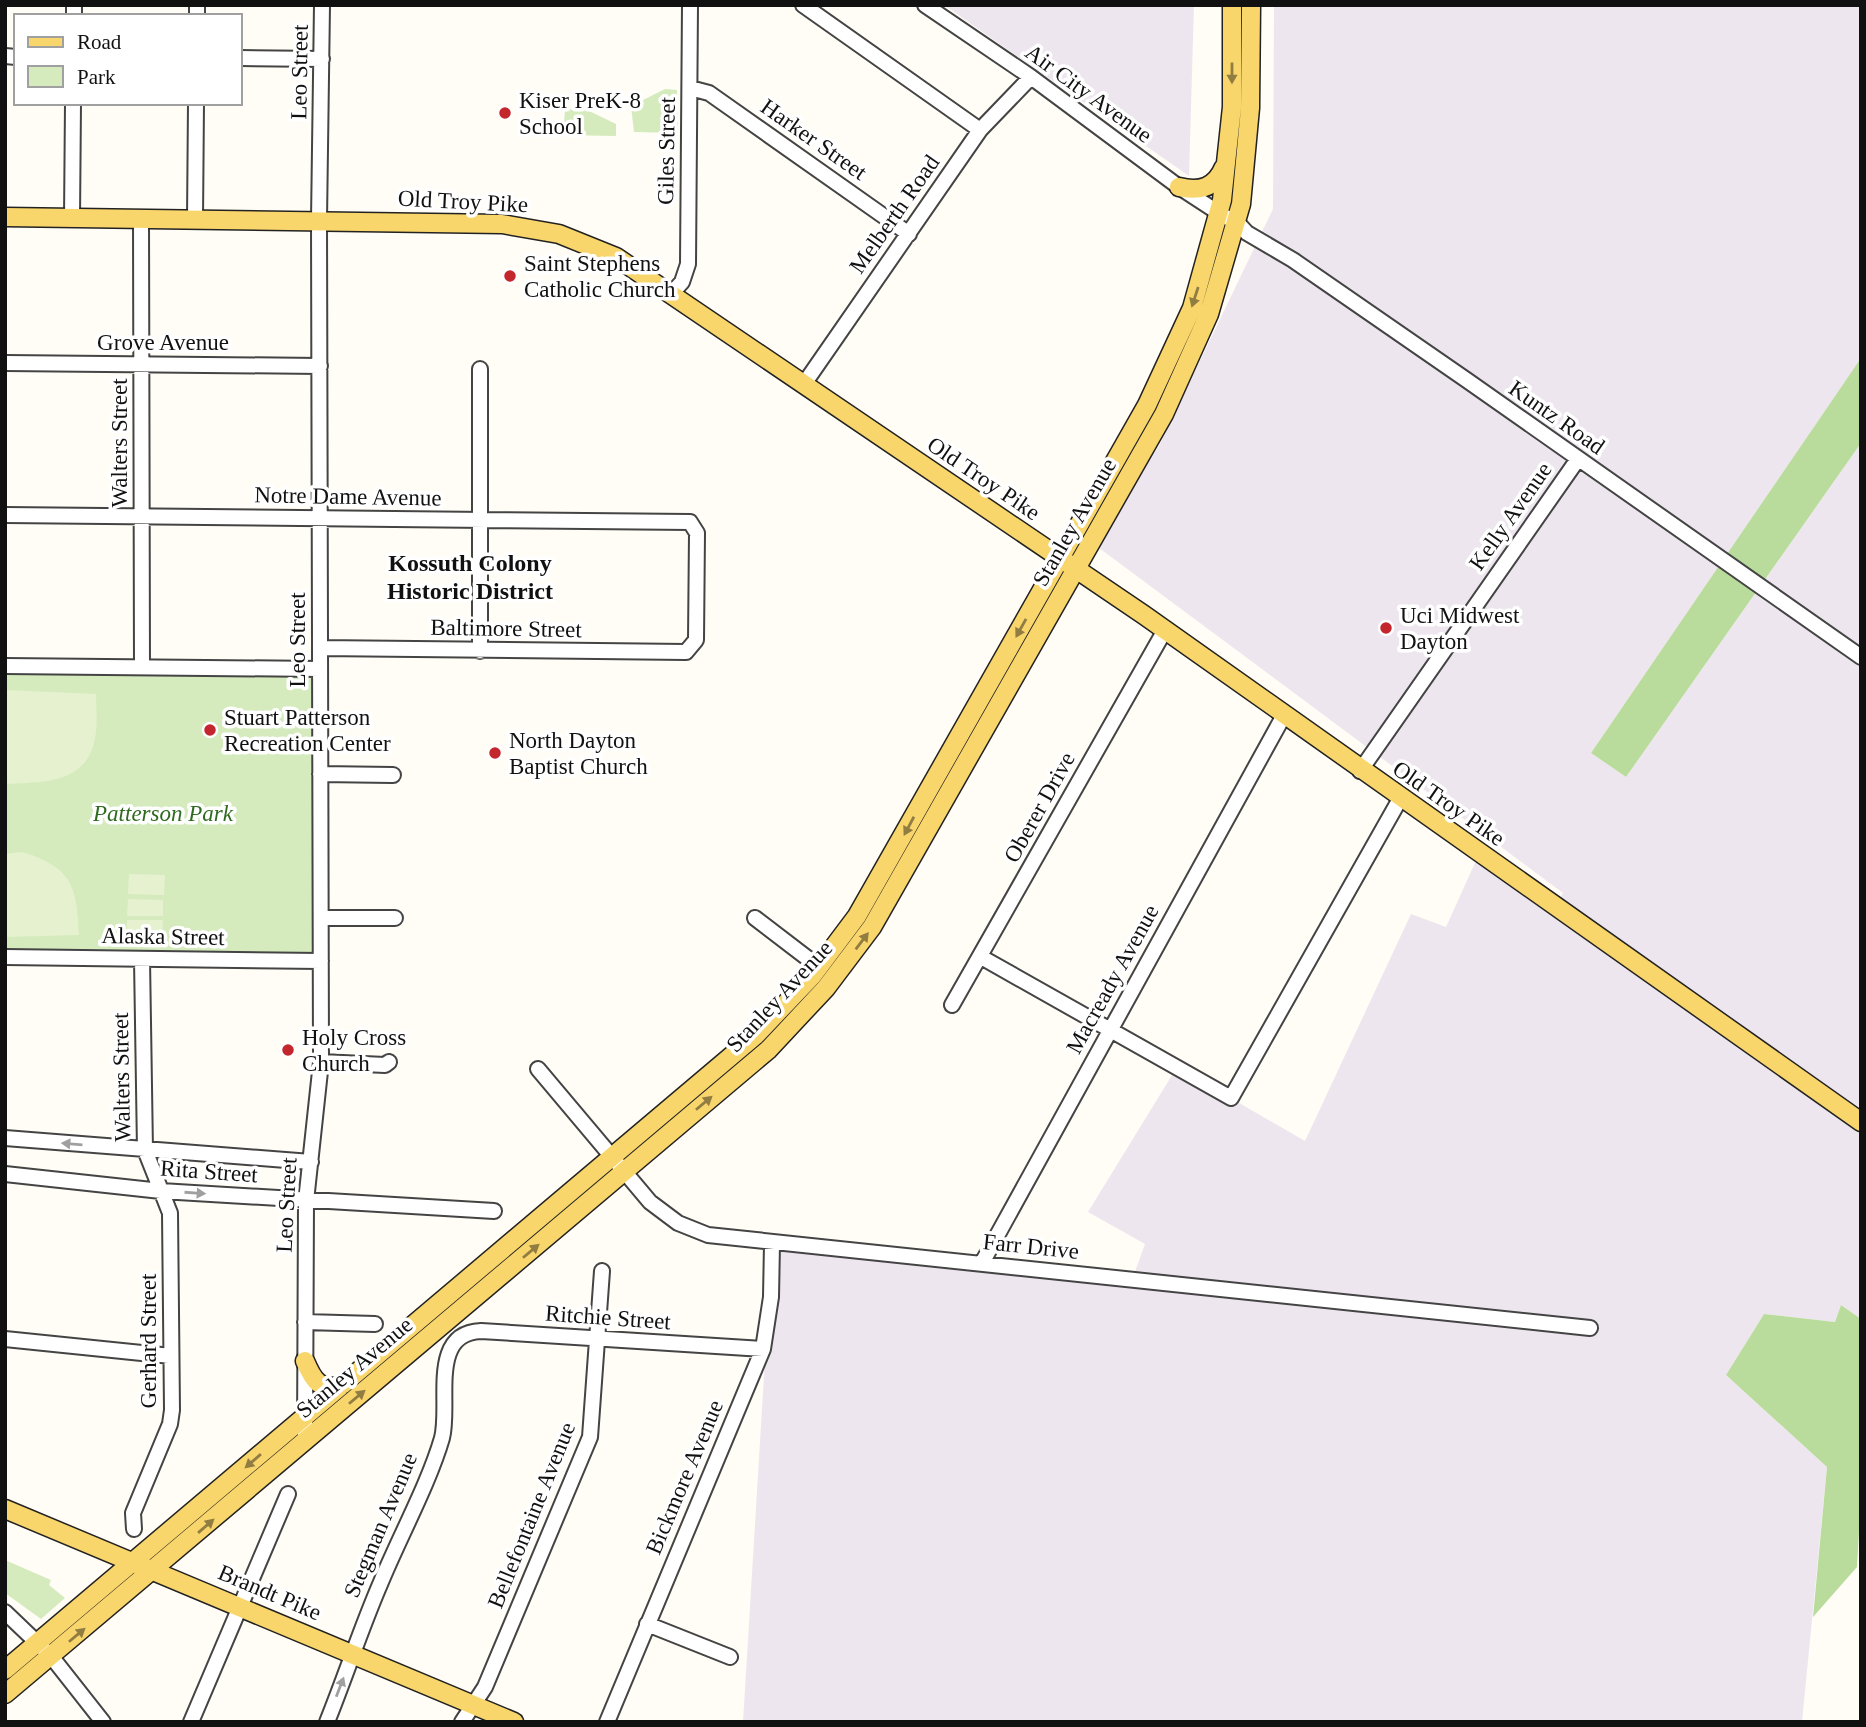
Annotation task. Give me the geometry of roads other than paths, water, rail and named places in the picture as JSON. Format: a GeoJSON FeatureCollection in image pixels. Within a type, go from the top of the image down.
{"type":"FeatureCollection","features":[{"type":"Feature","properties":{"kind":"main road","name":"Stanley Avenue"},"geometry":{"type":"LineString","coordinates":[[5,1670],[45,1649],[154,1570],[768,1050],[826,988],[872,927],[1164,414],[1209,314],[1229,253],[1227,217],[1232,107],[1232,5]]}},
{"type":"Feature","properties":{"kind":"main road","name":"Stanley Avenue"},"geometry":{"type":"LineString","coordinates":[[5,1694],[110,1583],[755,1036],[819,967],[857,916],[1160,378],[1192,307],[1227,217],[1241,204],[1251,108],[1251,5]]}},
{"type":"Feature","properties":{"kind":"main road"},"geometry":{"type":"LineString","coordinates":[[1179,187],[1192,190],[1208,188],[1216,182],[1228,158]]}},
{"type":"Feature","properties":{"kind":"main road","name":"Old Troy Pike"},"geometry":{"type":"LineString","coordinates":[[5,217],[490,224],[531,228],[587,244],[625,262],[1164,630],[1399,799],[1861,1122]]}},
{"type":"Feature","properties":{"kind":"main road"},"geometry":{"type":"LineString","coordinates":[[305,1361],[313,1379],[321,1386],[330,1389],[342,1385]]}},
{"type":"Feature","properties":{"kind":"main road","name":"Brandt Pike"},"geometry":{"type":"LineString","coordinates":[[5,1509],[514,1722]]}},
{"type":"Feature","properties":{"kind":"main road"},"geometry":{"type":"LineString","coordinates":[[94,1546],[105,1556],[110,1583]]}},
{"type":"Feature","properties":{"kind":"street","name":"Leo Street"},"geometry":{"type":"LineString","coordinates":[[304,1441],[306,1201],[321,1062],[319,220],[322,5]]}},
{"type":"Feature","properties":{"kind":"street","name":"Giles Street"},"geometry":{"type":"LineString","coordinates":[[672,293],[682,282],[688,264],[690,5]]}},
{"type":"Feature","properties":{"kind":"street"},"geometry":{"type":"LineString","coordinates":[[803,5],[980,130]]}},
{"type":"Feature","properties":{"kind":"street","name":"Air City Avenue"},"geometry":{"type":"LineString","coordinates":[[925,5],[1031,77],[1179,187],[1227,217]]}},
{"type":"Feature","properties":{"kind":"street"},"geometry":{"type":"LineString","coordinates":[[242,58],[322,59]]}},
{"type":"Feature","properties":{"kind":"street","name":"Melberth Road"},"geometry":{"type":"LineString","coordinates":[[804,384],[980,130],[1031,77]]}},
{"type":"Feature","properties":{"kind":"street","name":"Harker Street"},"geometry":{"type":"LineString","coordinates":[[690,88],[709,93],[909,234]]}},
{"type":"Feature","properties":{"kind":"street"},"geometry":{"type":"LineString","coordinates":[[72,218],[73,105]]}},
{"type":"Feature","properties":{"kind":"street"},"geometry":{"type":"LineString","coordinates":[[195,219],[196,105]]}},
{"type":"Feature","properties":{"kind":"street","name":"Kuntz Road"},"geometry":{"type":"LineString","coordinates":[[1227,217],[1247,233],[1293,260],[1861,657]]}},
{"type":"Feature","properties":{"kind":"street","name":"Walters Street"},"geometry":{"type":"LineString","coordinates":[[141,219],[142,667]]}},
{"type":"Feature","properties":{"kind":"street","name":"Grove Avenue"},"geometry":{"type":"LineString","coordinates":[[5,363],[320,366]]}},
{"type":"Feature","properties":{"kind":"street"},"geometry":{"type":"LineString","coordinates":[[480,369],[480,651]]}},
{"type":"Feature","properties":{"kind":"street","name":"Kelly Avenue"},"geometry":{"type":"LineString","coordinates":[[1360,771],[1577,459]]}},
{"type":"Feature","properties":{"kind":"street","name":"Notre Dame Avenue"},"geometry":{"type":"LineString","coordinates":[[5,515],[690,522],[697,533],[698,573],[696,640],[691,649]]}},
{"type":"Feature","properties":{"kind":"street","name":"Oberer Drive"},"geometry":{"type":"LineString","coordinates":[[952,1005],[1164,630]]}},
{"type":"Feature","properties":{"kind":"street","name":"Baltimore Street"},"geometry":{"type":"LineString","coordinates":[[320,649],[680,653],[691,649]]}},
{"type":"Feature","properties":{"kind":"street"},"geometry":{"type":"LineString","coordinates":[[5,666],[320,668]]}},
{"type":"Feature","properties":{"kind":"street","name":"Macready Avenue"},"geometry":{"type":"LineString","coordinates":[[982,1263],[1283,717]]}},
{"type":"Feature","properties":{"kind":"street"},"geometry":{"type":"LineString","coordinates":[[320,775],[393,775]]}},
{"type":"Feature","properties":{"kind":"street"},"geometry":{"type":"LineString","coordinates":[[981,957],[1231,1098],[1399,799]]}},
{"type":"Feature","properties":{"kind":"street"},"geometry":{"type":"LineString","coordinates":[[321,918],[395,918]]}},
{"type":"Feature","properties":{"kind":"street"},"geometry":{"type":"LineString","coordinates":[[755,918],[819,967]]}},
{"type":"Feature","properties":{"kind":"street","name":"Alaska Street"},"geometry":{"type":"LineString","coordinates":[[5,957],[321,961]]}},
{"type":"Feature","properties":{"kind":"street","name":"Walters Street"},"geometry":{"type":"LineString","coordinates":[[142,959],[145,1150],[161,1191]]}},
{"type":"Feature","properties":{"kind":"street"},"geometry":{"type":"LineString","coordinates":[[321,1062],[385,1065],[389,1062]]}},
{"type":"Feature","properties":{"kind":"street","name":"Farr Drive"},"geometry":{"type":"LineString","coordinates":[[538,1069],[650,1202],[678,1223],[724,1239],[982,1263],[1590,1328]]}},
{"type":"Feature","properties":{"kind":"street","name":"Rita Street"},"geometry":{"type":"LineString","coordinates":[[5,1138],[311,1162]]}},
{"type":"Feature","properties":{"kind":"street","name":"Rita Street"},"geometry":{"type":"LineString","coordinates":[[5,1174],[161,1191],[494,1211]]}},
{"type":"Feature","properties":{"kind":"street","name":"Gerhard Street"},"geometry":{"type":"LineString","coordinates":[[134,1528],[134,1513],[170,1424],[170,1213],[161,1191]]}},
{"type":"Feature","properties":{"kind":"street","name":"Bickmore Avenue"},"geometry":{"type":"LineString","coordinates":[[607,1722],[763,1349],[771,1297],[772,1244]]}},
{"type":"Feature","properties":{"kind":"street","name":"Bellefontaine Avenue"},"geometry":{"type":"LineString","coordinates":[[462,1722],[475,1705],[590,1437],[594,1417],[596,1340],[601,1327],[602,1271]]}},
{"type":"Feature","properties":{"kind":"street"},"geometry":{"type":"LineString","coordinates":[[305,1322],[375,1324]]}},
{"type":"Feature","properties":{"kind":"street","name":"Ritchie Street"},"geometry":{"type":"LineString","coordinates":[[454,1342],[468,1332],[481,1331],[763,1349]]}},
{"type":"Feature","properties":{"kind":"street"},"geometry":{"type":"LineString","coordinates":[[5,1339],[172,1356]]}},
{"type":"Feature","properties":{"kind":"street","name":"Stegman Avenue"},"geometry":{"type":"LineString","coordinates":[[327,1722],[441,1440],[446,1360],[454,1342]]}},
{"type":"Feature","properties":{"kind":"street"},"geometry":{"type":"LineString","coordinates":[[191,1722],[288,1494]]}},
{"type":"Feature","properties":{"kind":"street"},"geometry":{"type":"LineString","coordinates":[[5,1612],[45,1649],[103,1722]]}},
{"type":"Feature","properties":{"kind":"street"},"geometry":{"type":"LineString","coordinates":[[646,1624],[730,1657]]}},
{"type":"Feature","properties":{"kind":"place","name":"Kiser PreK-8 School"},"geometry":{"type":"Point","coordinates":[505,113]}},
{"type":"Feature","properties":{"kind":"place","name":"Saint Stephens Catholic Church"},"geometry":{"type":"Point","coordinates":[510,276]}},
{"type":"Feature","properties":{"kind":"place","name":"Uci Midwest Dayton"},"geometry":{"type":"Point","coordinates":[1386,628]}},
{"type":"Feature","properties":{"kind":"place","name":"Stuart Patterson Recreation Center"},"geometry":{"type":"Point","coordinates":[210,730]}},
{"type":"Feature","properties":{"kind":"place","name":"North Dayton Baptist Church"},"geometry":{"type":"Point","coordinates":[495,753]}},
{"type":"Feature","properties":{"kind":"place","name":"Holy Cross Church"},"geometry":{"type":"Point","coordinates":[288,1050]}},
{"type":"Feature","properties":{"kind":"district","name":"Kossuth Colony Historic District"},"geometry":{"type":"Point","coordinates":[470,577]}},
{"type":"Feature","properties":{"kind":"park label","name":"Patterson Park"},"geometry":{"type":"Point","coordinates":[163,813]}}]}
